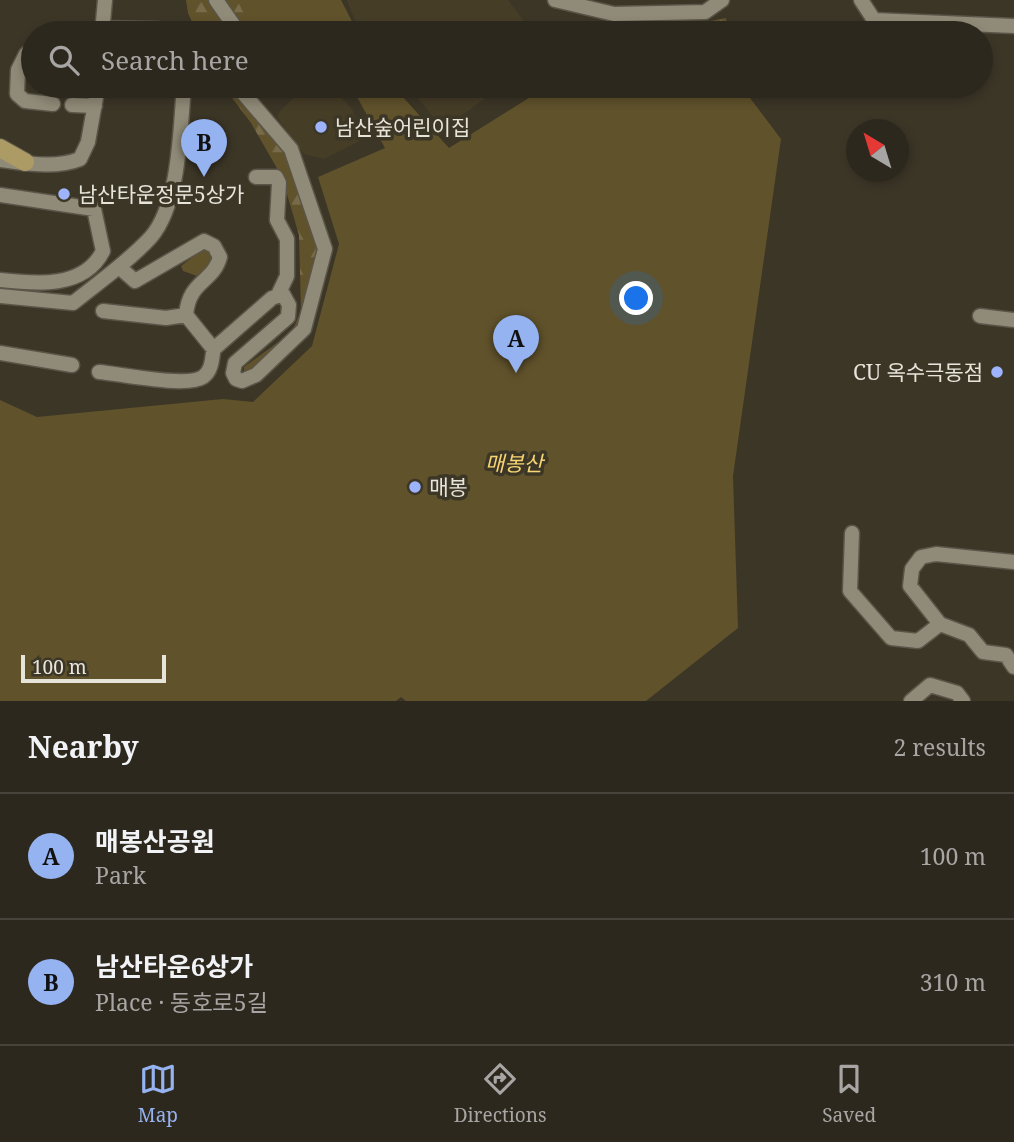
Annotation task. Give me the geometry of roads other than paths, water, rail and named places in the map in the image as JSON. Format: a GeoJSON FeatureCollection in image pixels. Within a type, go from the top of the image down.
{"type":"FeatureCollection","features":[{"type":"Feature","properties":{"kind":"main road"},"geometry":{"type":"LineString","coordinates":[[0,148],[26,162]]}},
{"type":"Feature","properties":{"kind":"street"},"geometry":{"type":"LineString","coordinates":[[103,21],[105,0]]}},
{"type":"Feature","properties":{"kind":"street"},"geometry":{"type":"LineString","coordinates":[[215,0],[230,21]]}},
{"type":"Feature","properties":{"kind":"street"},"geometry":{"type":"LineString","coordinates":[[555,0],[623,14],[705,12],[722,0]]}},
{"type":"Feature","properties":{"kind":"street"},"geometry":{"type":"LineString","coordinates":[[862,0],[874,20],[897,21]]}},
{"type":"Feature","properties":{"kind":"street"},"geometry":{"type":"LineString","coordinates":[[993,25],[1014,26]]}},
{"type":"Feature","properties":{"kind":"street"},"geometry":{"type":"LineString","coordinates":[[21,64],[18,70],[17,93],[21,98]]}},
{"type":"Feature","properties":{"kind":"street"},"geometry":{"type":"LineString","coordinates":[[21,98],[25,102],[53,104]]}},
{"type":"Feature","properties":{"kind":"street"},"geometry":{"type":"LineString","coordinates":[[0,160],[67,163],[80,159],[88,142],[96,98]]}},
{"type":"Feature","properties":{"kind":"street"},"geometry":{"type":"LineString","coordinates":[[0,296],[73,303],[119,267],[152,235],[167,209],[178,148],[183,98]]}},
{"type":"Feature","properties":{"kind":"street"},"geometry":{"type":"LineString","coordinates":[[247,98],[291,149],[325,249],[317,288],[304,329],[297,339],[249,380],[236,379],[232,367],[288,317],[287,298],[283,294],[278,295]]}},
{"type":"Feature","properties":{"kind":"street"},"geometry":{"type":"LineString","coordinates":[[72,105],[95,106]]}},
{"type":"Feature","properties":{"kind":"street"},"geometry":{"type":"LineString","coordinates":[[214,346],[230,337],[278,295],[287,276],[287,239],[276,220],[279,183],[276,177],[256,177]]}},
{"type":"Feature","properties":{"kind":"street"},"geometry":{"type":"LineString","coordinates":[[0,195],[94,209],[103,251],[93,265],[71,279],[53,282],[0,279]]}},
{"type":"Feature","properties":{"kind":"street"},"geometry":{"type":"LineString","coordinates":[[119,267],[135,281],[204,241],[214,246],[220,257],[217,267],[196,285],[186,315]]}},
{"type":"Feature","properties":{"kind":"street"},"geometry":{"type":"LineString","coordinates":[[103,311],[166,318],[186,315]]}},
{"type":"Feature","properties":{"kind":"street"},"geometry":{"type":"LineString","coordinates":[[186,315],[214,346]]}},
{"type":"Feature","properties":{"kind":"street"},"geometry":{"type":"LineString","coordinates":[[980,316],[1014,320]]}},
{"type":"Feature","properties":{"kind":"street"},"geometry":{"type":"LineString","coordinates":[[99,372],[188,382],[204,377],[211,366],[214,346]]}},
{"type":"Feature","properties":{"kind":"street"},"geometry":{"type":"LineString","coordinates":[[0,353],[72,365]]}},
{"type":"Feature","properties":{"kind":"street"},"geometry":{"type":"LineString","coordinates":[[852,533],[850,591],[891,638],[918,641],[940,624]]}},
{"type":"Feature","properties":{"kind":"street"},"geometry":{"type":"LineString","coordinates":[[1010,661],[983,652],[969,635],[940,624],[910,586],[912,569],[921,557],[936,554],[1014,562]]}},
{"type":"Feature","properties":{"kind":"street"},"geometry":{"type":"LineString","coordinates":[[911,701],[930,685],[957,693],[963,701]]}},
{"type":"Feature","properties":{"kind":"place","name":"남산숲어린이집"},"geometry":{"type":"Point","coordinates":[321,127]}},
{"type":"Feature","properties":{"kind":"place","name":"남산타운6상가"},"geometry":{"type":"Point","coordinates":[204,177]}},
{"type":"Feature","properties":{"kind":"place","name":"남산타운정문5상가"},"geometry":{"type":"Point","coordinates":[64,194]}},
{"type":"Feature","properties":{"kind":"place","name":"CU 옥수극동점"},"geometry":{"type":"Point","coordinates":[997,372]}},
{"type":"Feature","properties":{"kind":"place","name":"매봉산공원"},"geometry":{"type":"Point","coordinates":[516,373]}},
{"type":"Feature","properties":{"kind":"place","name":"매봉"},"geometry":{"type":"Point","coordinates":[415,487]}},
{"type":"Feature","properties":{"kind":"park label","name":"매봉산"},"geometry":{"type":"Point","coordinates":[514,463]}}]}
